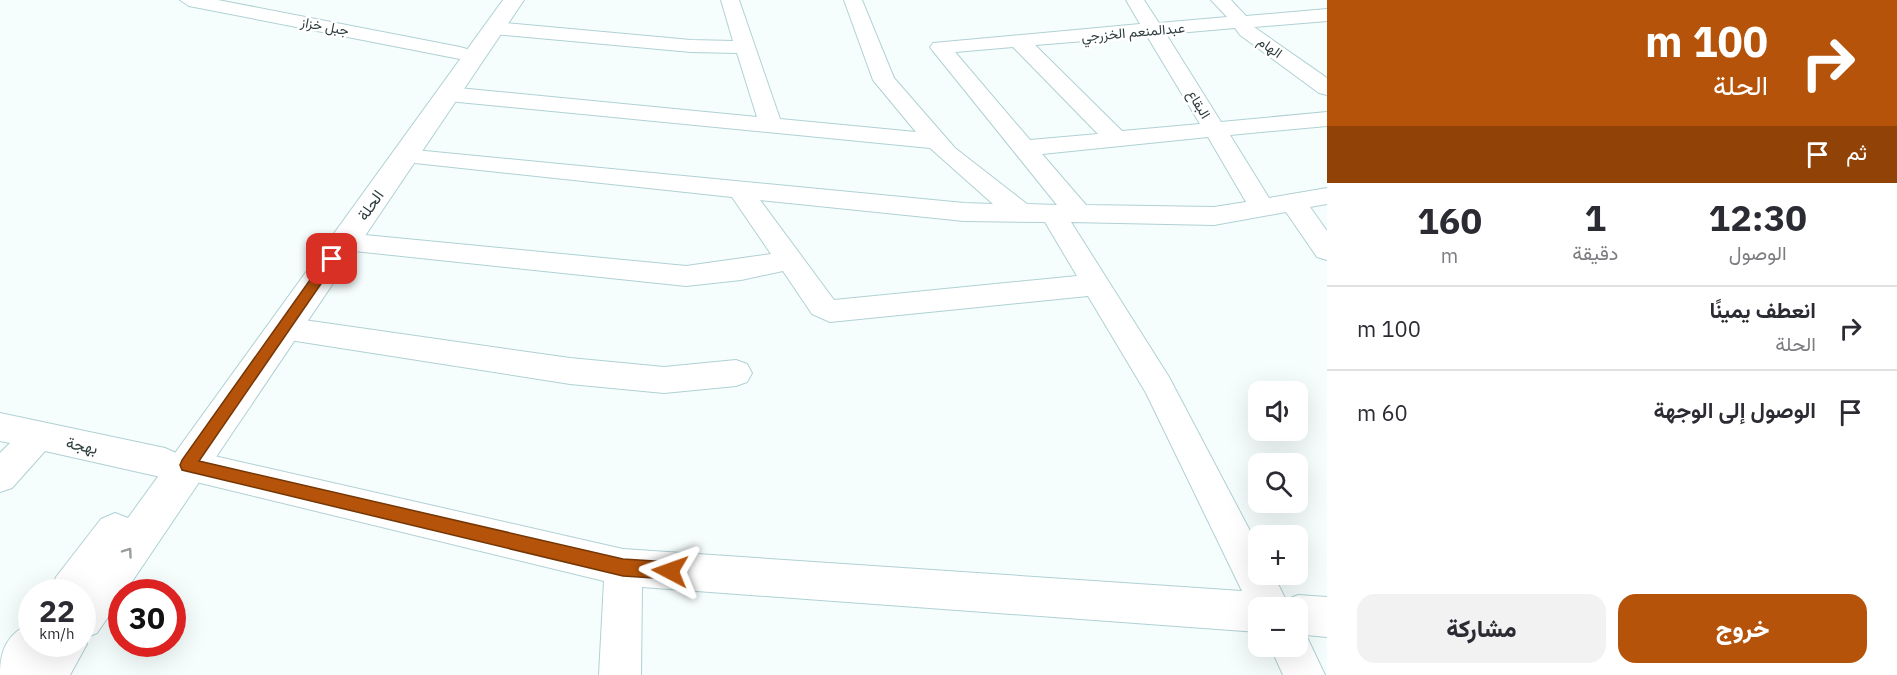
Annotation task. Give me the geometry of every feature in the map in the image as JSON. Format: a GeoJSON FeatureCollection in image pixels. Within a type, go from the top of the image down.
{"type":"FeatureCollection","features":[{"type":"Feature","properties":{"kind":"main road","name":"الحلة"},"geometry":{"type":"LineString","coordinates":[[96,595],[176,464],[460,53],[496,14],[514,0]]}},
{"type":"Feature","properties":{"kind":"main road","name":"الحلة"},"geometry":{"type":"LineString","coordinates":[[82,579],[284,328],[448,94],[496,14]]}},
{"type":"Feature","properties":{"kind":"main road"},"geometry":{"type":"LineString","coordinates":[[11,675],[24,657]]}},
{"type":"Feature","properties":{"kind":"main road"},"geometry":{"type":"LineString","coordinates":[[43,675],[56,657]]}},
{"type":"Feature","properties":{"kind":"street","name":"جبل خزاز"},"geometry":{"type":"LineString","coordinates":[[189,0],[261,6],[460,53]]}},
{"type":"Feature","properties":{"kind":"street"},"geometry":{"type":"LineString","coordinates":[[730,0],[771,125]]}},
{"type":"Feature","properties":{"kind":"street"},"geometry":{"type":"LineString","coordinates":[[853,0],[884,80],[947,153],[1051,214]]}},
{"type":"Feature","properties":{"kind":"street","name":"البقاع"},"geometry":{"type":"LineString","coordinates":[[1135,0],[1262,207]]}},
{"type":"Feature","properties":{"kind":"street","name":"الهام"},"geometry":{"type":"LineString","coordinates":[[1220,0],[1247,31],[1327,88]]}},
{"type":"Feature","properties":{"kind":"street"},"geometry":{"type":"LineString","coordinates":[[1319,0],[1327,8]]}},
{"type":"Feature","properties":{"kind":"street"},"geometry":{"type":"LineString","coordinates":[[496,14],[691,46],[744,47]]}},
{"type":"Feature","properties":{"kind":"street","name":"عبدالمنعم الخزرجي"},"geometry":{"type":"LineString","coordinates":[[1024,148],[940,48],[1327,15]]}},
{"type":"Feature","properties":{"kind":"street"},"geometry":{"type":"LineString","coordinates":[[1020,42],[1116,139]]}},
{"type":"Feature","properties":{"kind":"street"},"geometry":{"type":"LineString","coordinates":[[448,94],[936,141]]}},
{"type":"Feature","properties":{"kind":"street"},"geometry":{"type":"LineString","coordinates":[[1264,597],[1158,386],[1051,214],[1024,148],[1327,119]]}},
{"type":"Feature","properties":{"kind":"street"},"geometry":{"type":"LineString","coordinates":[[404,156],[964,212],[1214,216],[1327,196]]}},
{"type":"Feature","properties":{"kind":"street"},"geometry":{"type":"LineString","coordinates":[[740,190],[822,306],[830,311],[1096,285]]}},
{"type":"Feature","properties":{"kind":"street"},"geometry":{"type":"LineString","coordinates":[[1292,202],[1327,250]]}},
{"type":"Feature","properties":{"kind":"street"},"geometry":{"type":"LineString","coordinates":[[344,242],[686,276],[741,270],[788,260]]}},
{"type":"Feature","properties":{"kind":"street"},"geometry":{"type":"LineString","coordinates":[[284,328],[570,371],[664,380],[736,373]]}},
{"type":"Feature","properties":{"kind":"street","name":"بهجة"},"geometry":{"type":"LineString","coordinates":[[0,427],[176,464],[623,567],[1248,611]]}},
{"type":"Feature","properties":{"kind":"street"},"geometry":{"type":"LineString","coordinates":[[0,477],[38,436]]}},
{"type":"Feature","properties":{"kind":"street"},"geometry":{"type":"LineString","coordinates":[[620,675],[623,567]]}},
{"type":"Feature","properties":{"kind":"street"},"geometry":{"type":"LineString","coordinates":[[1308,616],[1327,617]]}},
{"type":"Feature","properties":{"kind":"street"},"geometry":{"type":"LineString","coordinates":[[1295,657],[1304,675]]}},
{"type":"Feature","properties":{"kind":"route"},"geometry":{"type":"LineString","coordinates":[[332,259],[188,465],[623,567],[670,571]]}}]}
